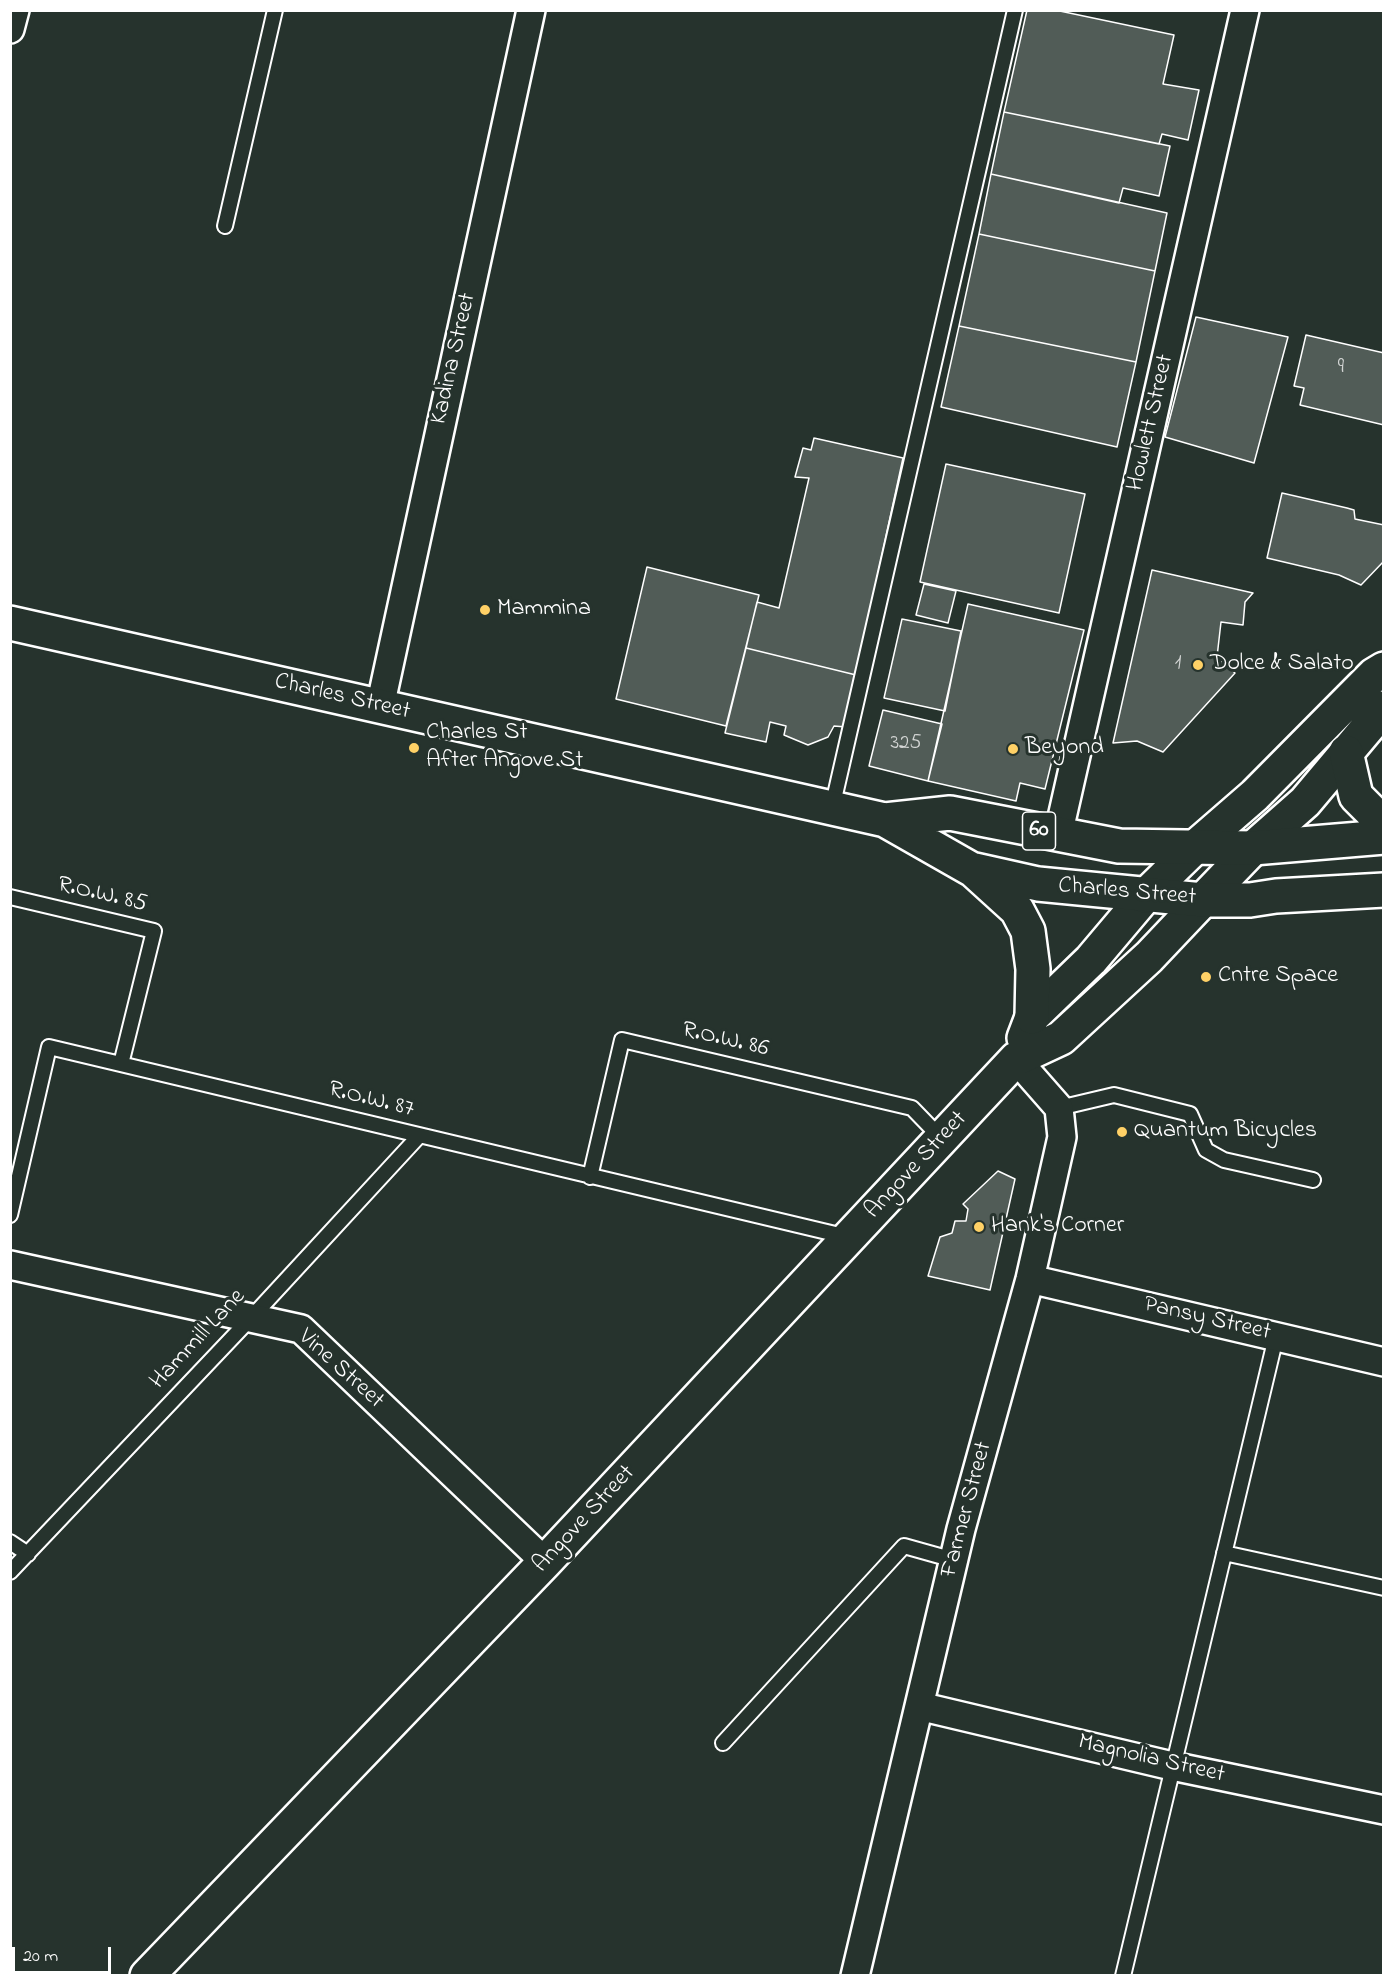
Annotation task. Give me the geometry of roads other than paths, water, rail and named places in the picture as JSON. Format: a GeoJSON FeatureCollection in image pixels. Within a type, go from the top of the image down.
{"type":"FeatureCollection","features":[{"type":"Feature","properties":{"kind":"main road","name":"Charles Street"},"geometry":{"type":"LineString","coordinates":[[10,622],[885,820],[971,868],[1038,884],[1203,900],[1250,900],[1276,896],[1383,890]]}},
{"type":"Feature","properties":{"kind":"main road","name":"Angove Street"},"geometry":{"type":"LineString","coordinates":[[147,1976],[545,1563],[1016,1059],[1032,1017],[1090,960],[1145,896],[1194,848],[1255,795],[1374,675],[1383,669]]}},
{"type":"Feature","properties":{"kind":"main road","name":"Angove Street"},"geometry":{"type":"LineString","coordinates":[[1016,1059],[1061,1038],[1149,957],[1253,848],[1305,802],[1383,708]]}},
{"type":"Feature","properties":{"kind":"main road"},"geometry":{"type":"LineString","coordinates":[[1346,752],[1356,796],[1383,825]]}},
{"type":"Feature","properties":{"kind":"main road","name":"Charles Street"},"geometry":{"type":"LineString","coordinates":[[885,820],[950,813],[1119,846],[1253,848],[1383,837]]}},
{"type":"Feature","properties":{"kind":"main road"},"geometry":{"type":"LineString","coordinates":[[971,868],[1017,910],[1028,931],[1033,969],[1032,1017]]}},
{"type":"Feature","properties":{"kind":"street"},"geometry":{"type":"LineString","coordinates":[[10,29],[15,10]]}},
{"type":"Feature","properties":{"kind":"street","name":"Kadina Street"},"geometry":{"type":"LineString","coordinates":[[380,707],[531,10]]}},
{"type":"Feature","properties":{"kind":"street","name":"Howlett Street"},"geometry":{"type":"LineString","coordinates":[[1058,835],[1245,10]]}},
{"type":"Feature","properties":{"kind":"street"},"geometry":{"type":"LineString","coordinates":[[1016,1059],[1059,1108]]}},
{"type":"Feature","properties":{"kind":"street","name":"Farmer Street"},"geometry":{"type":"LineString","coordinates":[[855,1976],[954,1560],[1030,1279],[1062,1137],[1059,1108]]}},
{"type":"Feature","properties":{"kind":"street","name":"Vine Street"},"geometry":{"type":"LineString","coordinates":[[10,1265],[301,1329],[545,1563]]}},
{"type":"Feature","properties":{"kind":"street","name":"Pansy Street"},"geometry":{"type":"LineString","coordinates":[[1030,1279],[1383,1362]]}},
{"type":"Feature","properties":{"kind":"street","name":"Magnolia Street"},"geometry":{"type":"LineString","coordinates":[[919,1706],[1172,1766],[1383,1810]]}},
{"type":"Feature","properties":{"kind":"lane"},"geometry":{"type":"LineString","coordinates":[[225,226],[275,10]]}},
{"type":"Feature","properties":{"kind":"lane"},"geometry":{"type":"LineString","coordinates":[[832,808],[1015,10]]}},
{"type":"Feature","properties":{"kind":"lane","name":"R.O.W. 85"},"geometry":{"type":"LineString","coordinates":[[10,897],[154,931],[121,1064]]}},
{"type":"Feature","properties":{"kind":"lane","name":"R.O.W. 86"},"geometry":{"type":"LineString","coordinates":[[590,1177],[622,1040],[912,1108],[942,1139]]}},
{"type":"Feature","properties":{"kind":"lane","name":"R.O.W. 87"},"geometry":{"type":"LineString","coordinates":[[10,1215],[49,1047],[850,1238]]}},
{"type":"Feature","properties":{"kind":"lane"},"geometry":{"type":"LineString","coordinates":[[1059,1108],[1114,1095],[1190,1114],[1206,1150],[1224,1160],[1313,1180]]}},
{"type":"Feature","properties":{"kind":"lane","name":"Hammill Lane"},"geometry":{"type":"LineString","coordinates":[[10,1572],[251,1318],[419,1136]]}},
{"type":"Feature","properties":{"kind":"lane"},"geometry":{"type":"LineString","coordinates":[[1123,1976],[1276,1337]]}},
{"type":"Feature","properties":{"kind":"lane"},"geometry":{"type":"LineString","coordinates":[[10,1542],[28,1554]]}},
{"type":"Feature","properties":{"kind":"lane"},"geometry":{"type":"LineString","coordinates":[[723,1743],[904,1546],[954,1560]]}},
{"type":"Feature","properties":{"kind":"lane"},"geometry":{"type":"LineString","coordinates":[[1224,1553],[1383,1588]]}},
{"type":"Feature","properties":{"kind":"place","name":"Mammina"},"geometry":{"type":"Point","coordinates":[485,610]}},
{"type":"Feature","properties":{"kind":"place","name":"Dolce & Salato"},"geometry":{"type":"Point","coordinates":[1198,665]}},
{"type":"Feature","properties":{"kind":"place","name":"Charles St After Angove St"},"geometry":{"type":"Point","coordinates":[414,748]}},
{"type":"Feature","properties":{"kind":"place","name":"Beyond"},"geometry":{"type":"Point","coordinates":[1013,749]}},
{"type":"Feature","properties":{"kind":"place","name":"Cntre Space"},"geometry":{"type":"Point","coordinates":[1206,977]}},
{"type":"Feature","properties":{"kind":"place","name":"Quantum Bicycles"},"geometry":{"type":"Point","coordinates":[1122,1132]}},
{"type":"Feature","properties":{"kind":"place","name":"Hank's Corner"},"geometry":{"type":"Point","coordinates":[979,1227]}}]}
